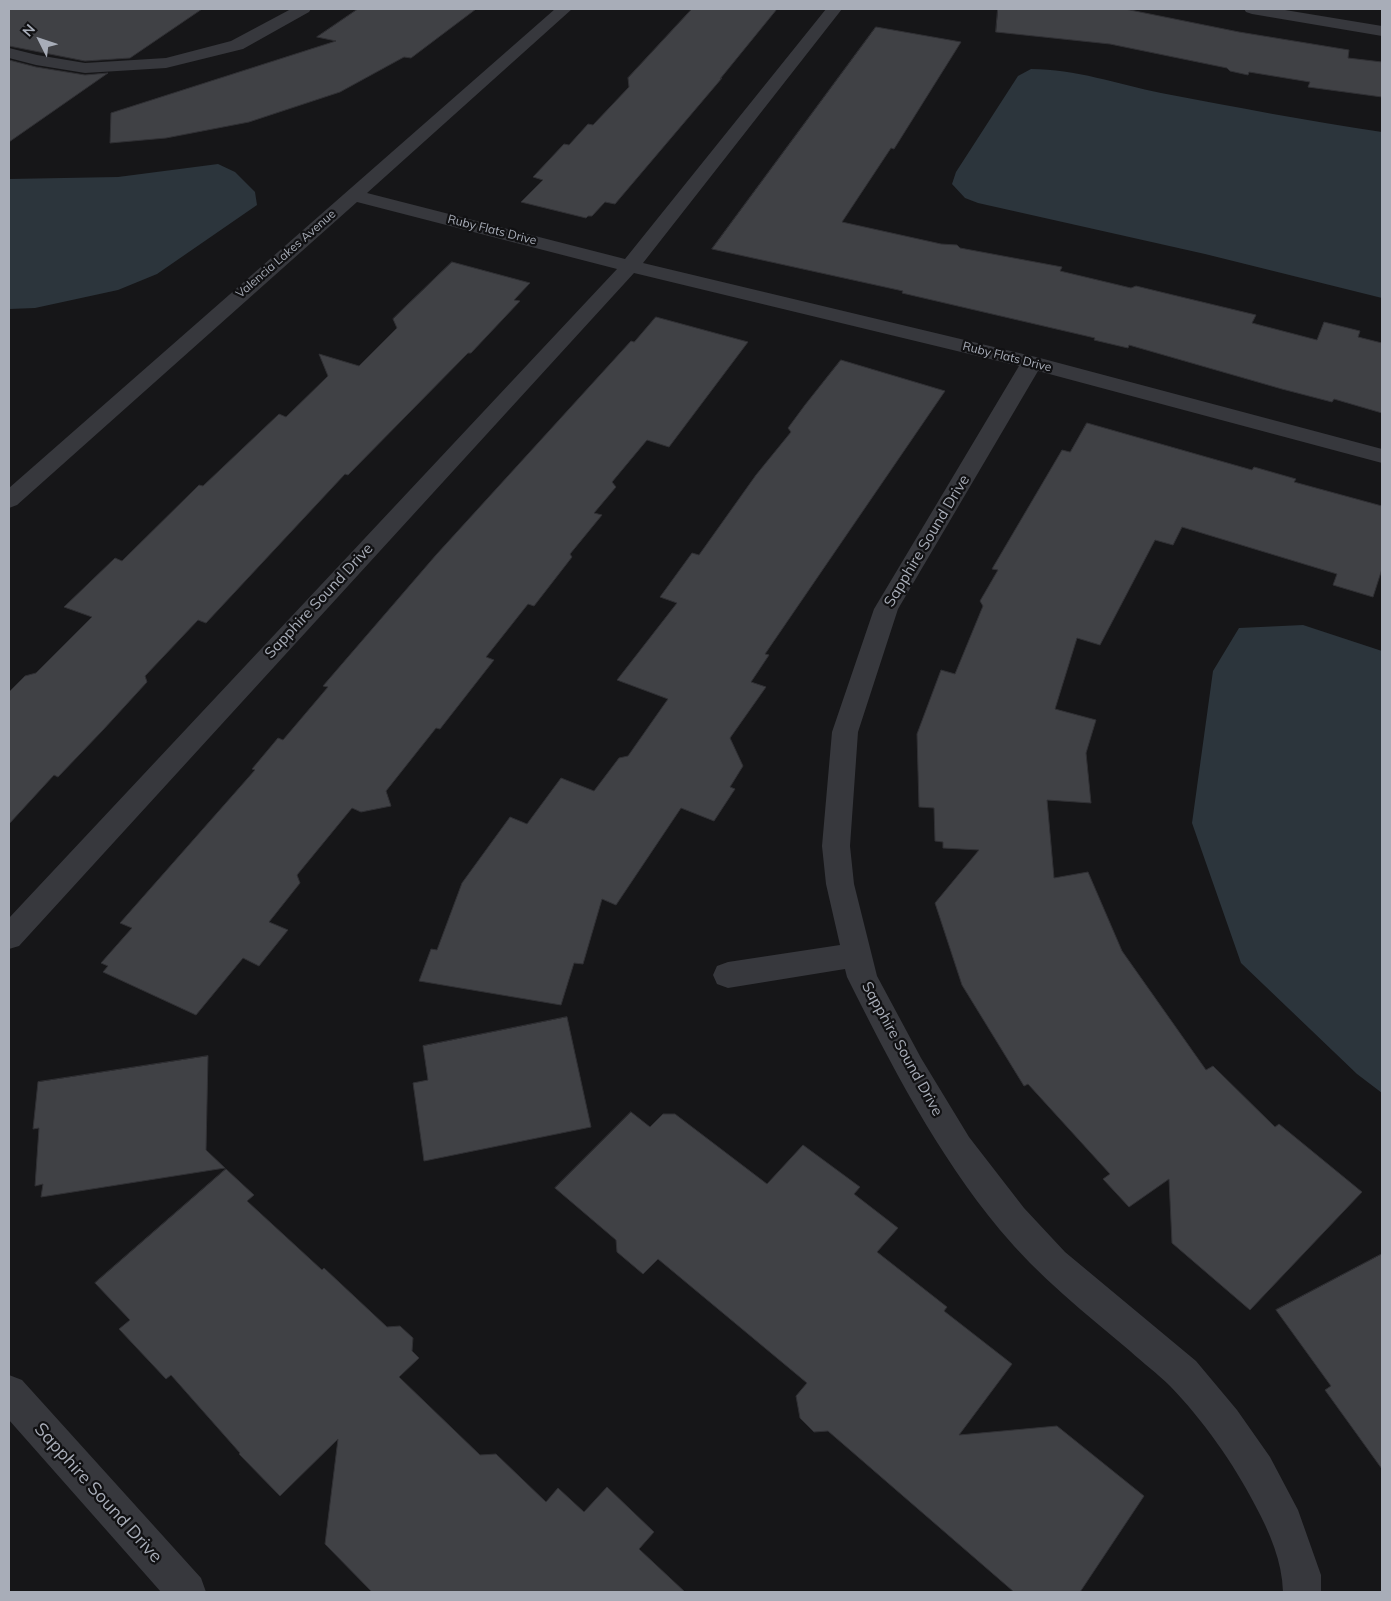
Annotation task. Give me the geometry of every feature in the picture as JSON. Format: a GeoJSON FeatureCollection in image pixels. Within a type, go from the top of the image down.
{"type":"FeatureCollection","features":[{"type":"Feature","properties":{"kind":"street"},"geometry":{"type":"LineString","coordinates":[[9,53],[36,60],[85,68],[166,63],[236,45],[303,9]]}},
{"type":"Feature","properties":{"kind":"street","name":"Valencia Lakes Avenue"},"geometry":{"type":"LineString","coordinates":[[9,500],[564,9]]}},
{"type":"Feature","properties":{"kind":"street"},"geometry":{"type":"LineString","coordinates":[[630,266],[834,9]]}},
{"type":"Feature","properties":{"kind":"street"},"geometry":{"type":"LineString","coordinates":[[1252,9],[1382,31]]}},
{"type":"Feature","properties":{"kind":"street","name":"Ruby Flats Drive"},"geometry":{"type":"LineString","coordinates":[[353,194],[630,266],[1032,363],[1382,456]]}},
{"type":"Feature","properties":{"kind":"street","name":"Sapphire Sound Drive"},"geometry":{"type":"LineString","coordinates":[[9,937],[630,266]]}},
{"type":"Feature","properties":{"kind":"street","name":"Sapphire Sound Drive"},"geometry":{"type":"LineString","coordinates":[[1032,363],[886,609],[846,732],[836,846],[840,884],[862,978],[910,1068],[958,1147],[1012,1219],[1053,1263],[1184,1374],[1224,1423],[1257,1470],[1285,1524],[1302,1576],[1302,1592]]}},
{"type":"Feature","properties":{"kind":"street"},"geometry":{"type":"LineString","coordinates":[[728,975],[857,955]]}},
{"type":"Feature","properties":{"kind":"street","name":"Sapphire Sound Drive"},"geometry":{"type":"LineString","coordinates":[[9,1393],[187,1592]]}},
{"type":"Feature","properties":{"kind":"shaded area"},"geometry":{"type":"Polygon","coordinates":[[[1031,69],[1064,71],[1161,93],[1299,119],[1382,132],[1382,298],[1205,254],[978,203],[965,198],[952,184],[956,172],[1018,76],[1031,69]]]}},
{"type":"Feature","properties":{"kind":"shaded area"},"geometry":{"type":"Polygon","coordinates":[[[218,164],[235,172],[255,192],[257,205],[157,274],[118,290],[35,308],[9,309],[9,179],[118,177],[218,164]]]}},
{"type":"Feature","properties":{"kind":"shaded area"},"geometry":{"type":"Polygon","coordinates":[[[1303,625],[1382,651],[1382,1093],[1357,1074],[1241,963],[1192,823],[1213,671],[1239,628],[1303,625]]]}},
{"type":"Feature","properties":{"kind":"building"},"geometry":{"type":"Polygon","coordinates":[[[9,9],[202,9],[130,58],[85,61],[9,46],[9,9]]]}},
{"type":"Feature","properties":{"kind":"building"},"geometry":{"type":"Polygon","coordinates":[[[358,9],[476,9],[411,58],[404,57],[340,92],[249,122],[166,138],[110,143],[111,113],[336,41],[317,37],[358,9]]]}},
{"type":"Feature","properties":{"kind":"building"},"geometry":{"type":"Polygon","coordinates":[[[692,9],[777,9],[720,79],[722,78],[615,204],[605,202],[592,216],[586,218],[521,202],[543,180],[533,177],[564,144],[569,145],[588,124],[593,125],[629,87],[628,78],[692,9]]]}},
{"type":"Feature","properties":{"kind":"building"},"geometry":{"type":"Polygon","coordinates":[[[998,9],[1125,9],[1239,32],[1349,50],[1348,58],[1382,62],[1382,97],[1308,87],[1310,82],[1249,72],[1248,75],[1230,71],[1227,68],[1110,44],[996,32],[998,9]]]}},
{"type":"Feature","properties":{"kind":"building"},"geometry":{"type":"Polygon","coordinates":[[[876,27],[961,42],[894,149],[891,148],[842,222],[941,244],[957,245],[960,248],[1062,267],[1060,271],[1131,288],[1136,286],[1256,315],[1252,323],[1317,340],[1324,322],[1360,331],[1358,337],[1382,343],[1382,413],[1334,399],[1332,402],[1282,389],[1129,345],[1128,348],[1094,340],[1095,338],[902,293],[903,291],[712,249],[876,27]]]}},
{"type":"Feature","properties":{"kind":"building"},"geometry":{"type":"Polygon","coordinates":[[[9,60],[36,67],[85,75],[108,73],[9,142],[9,60]]]}},
{"type":"Feature","properties":{"kind":"building"},"geometry":{"type":"Polygon","coordinates":[[[452,262],[530,283],[514,300],[520,301],[471,353],[468,353],[348,475],[345,474],[206,623],[198,620],[145,676],[147,682],[103,730],[58,777],[54,775],[9,824],[9,692],[25,676],[36,673],[92,617],[64,607],[115,558],[122,561],[199,485],[203,486],[279,414],[286,417],[328,376],[319,354],[359,366],[397,328],[393,319],[452,262]]]}},
{"type":"Feature","properties":{"kind":"building"},"geometry":{"type":"Polygon","coordinates":[[[656,317],[748,342],[669,447],[647,440],[612,482],[616,487],[594,513],[602,515],[570,554],[572,557],[534,606],[528,604],[486,657],[494,660],[440,729],[436,728],[386,791],[391,806],[361,812],[352,808],[297,875],[300,883],[269,922],[288,930],[259,966],[243,958],[196,1015],[103,972],[108,966],[101,963],[132,928],[120,923],[255,770],[252,769],[278,738],[283,740],[328,687],[323,686],[436,555],[631,341],[634,342],[656,317]]]}},
{"type":"Feature","properties":{"kind":"building"},"geometry":{"type":"Polygon","coordinates":[[[841,360],[945,391],[765,654],[769,655],[751,682],[766,687],[730,738],[743,766],[730,787],[735,789],[714,821],[681,808],[616,905],[602,899],[583,964],[574,963],[561,1005],[419,981],[431,949],[437,950],[462,883],[510,817],[527,824],[561,778],[594,791],[619,758],[628,756],[668,699],[617,680],[677,603],[660,597],[692,553],[699,555],[756,475],[791,432],[788,428],[841,360]]]}},
{"type":"Feature","properties":{"kind":"building"},"geometry":{"type":"Polygon","coordinates":[[[1087,423],[1252,470],[1254,467],[1296,479],[1294,482],[1382,506],[1382,569],[1373,597],[1333,585],[1337,574],[1182,527],[1173,545],[1155,540],[1100,645],[1077,638],[1055,709],[1096,720],[1086,753],[1091,803],[1047,800],[1054,878],[1088,872],[1122,951],[1206,1070],[1213,1066],[1275,1127],[1279,1124],[1362,1192],[1250,1310],[1172,1243],[1169,1179],[1129,1207],[1103,1179],[1110,1174],[1028,1084],[1024,1086],[962,985],[935,903],[979,850],[943,848],[943,842],[935,841],[934,808],[919,807],[917,734],[941,670],[955,674],[983,606],[980,601],[998,570],[992,569],[1062,450],[1070,452],[1087,423]]]}},
{"type":"Feature","properties":{"kind":"building"},"geometry":{"type":"Polygon","coordinates":[[[567,1017],[591,1127],[424,1161],[413,1083],[428,1080],[423,1046],[567,1017]]]}},
{"type":"Feature","properties":{"kind":"building"},"geometry":{"type":"Polygon","coordinates":[[[208,1056],[206,1150],[225,1168],[41,1197],[43,1184],[35,1186],[39,1128],[33,1129],[38,1082],[208,1056]]]}},
{"type":"Feature","properties":{"kind":"building"},"geometry":{"type":"Polygon","coordinates":[[[631,1112],[650,1127],[663,1114],[675,1114],[767,1184],[803,1145],[860,1187],[854,1194],[898,1228],[877,1252],[947,1307],[944,1311],[1012,1364],[959,1435],[1057,1426],[1144,1496],[1080,1592],[1014,1592],[828,1431],[814,1432],[800,1418],[796,1396],[807,1383],[658,1259],[643,1274],[617,1252],[616,1240],[555,1188],[631,1112]]]}},
{"type":"Feature","properties":{"kind":"building"},"geometry":{"type":"Polygon","coordinates":[[[226,1169],[254,1195],[247,1201],[322,1270],[324,1268],[387,1327],[400,1326],[413,1338],[412,1351],[419,1358],[399,1377],[480,1455],[496,1454],[546,1502],[558,1488],[584,1512],[607,1487],[654,1532],[639,1549],[685,1592],[372,1592],[325,1544],[338,1439],[280,1496],[239,1454],[171,1375],[166,1379],[119,1329],[130,1320],[95,1283],[226,1169]]]}},
{"type":"Feature","properties":{"kind":"building"},"geometry":{"type":"Polygon","coordinates":[[[1382,1254],[1382,1469],[1325,1390],[1331,1386],[1276,1310],[1382,1254]]]}}]}
